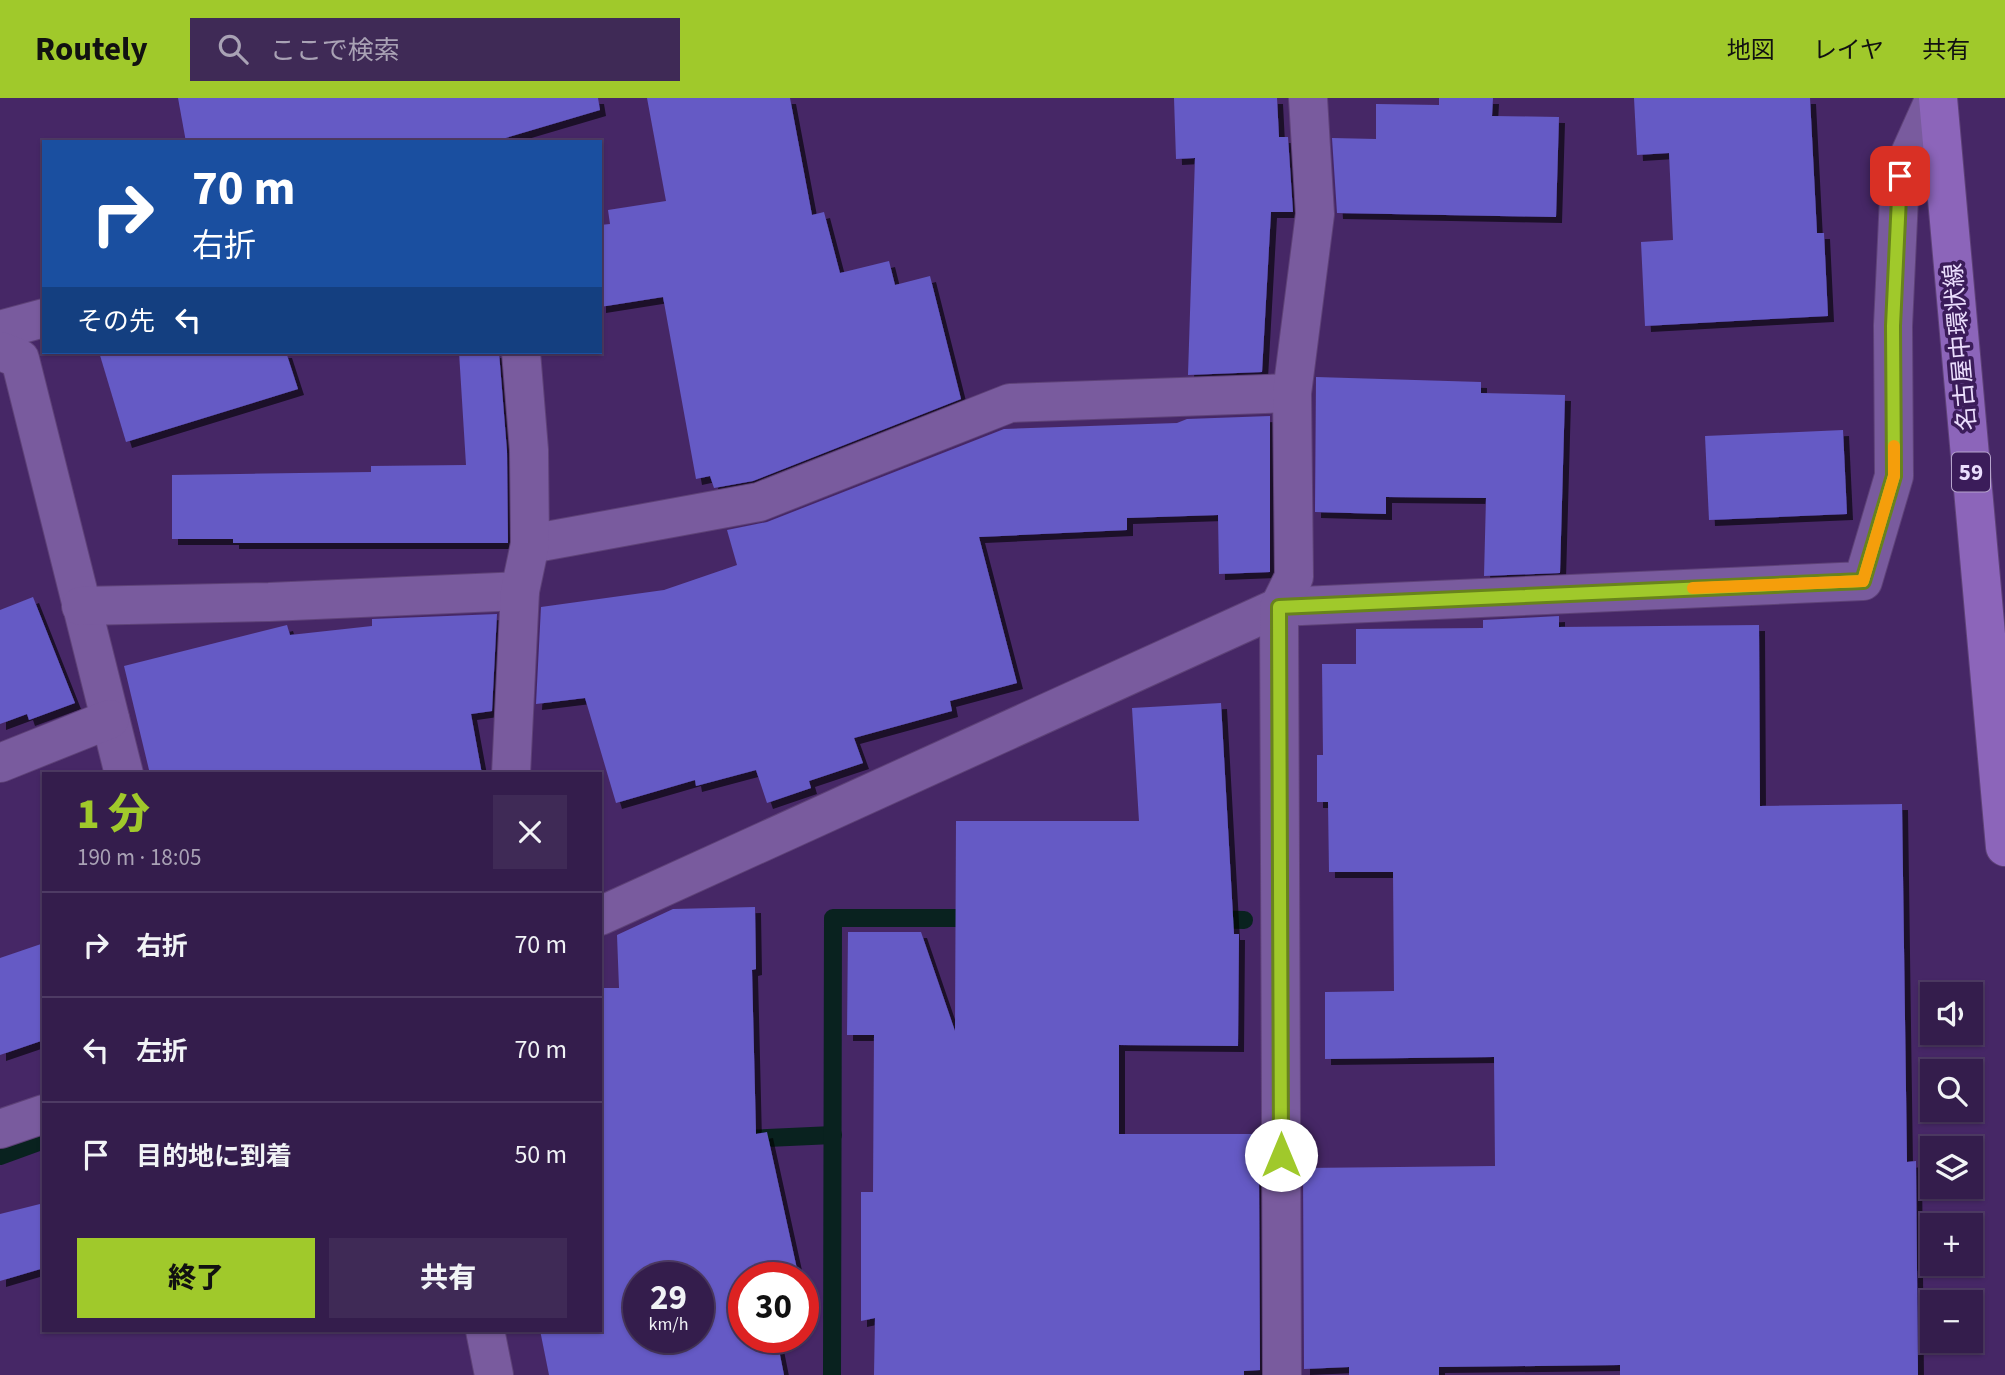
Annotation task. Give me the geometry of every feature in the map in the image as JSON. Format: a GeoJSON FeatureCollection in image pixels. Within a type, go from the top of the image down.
{"type":"FeatureCollection","features":[{"type":"Feature","properties":{"kind":"main road","name":"名古屋中環状線"},"geometry":{"type":"LineString","coordinates":[[1936,98],[2005,847]]}},
{"type":"Feature","properties":{"kind":"street"},"geometry":{"type":"LineString","coordinates":[[1282,1375],[1279,607],[1294,577],[1292,393],[1315,214],[1308,98]]}},
{"type":"Feature","properties":{"kind":"street"},"geometry":{"type":"LineString","coordinates":[[602,915],[1279,607],[1863,581],[1894,476],[1893,326],[1900,176],[1936,98]]}},
{"type":"Feature","properties":{"kind":"street"},"geometry":{"type":"LineString","coordinates":[[0,330],[42,319]]}},
{"type":"Feature","properties":{"kind":"street"},"geometry":{"type":"LineString","coordinates":[[0,351],[20,359],[123,772]]}},
{"type":"Feature","properties":{"kind":"street"},"geometry":{"type":"LineString","coordinates":[[511,772],[520,591],[530,544],[529,450],[522,354]]}},
{"type":"Feature","properties":{"kind":"street"},"geometry":{"type":"LineString","coordinates":[[530,544],[759,502],[1010,403],[1292,393]]}},
{"type":"Feature","properties":{"kind":"street"},"geometry":{"type":"LineString","coordinates":[[81,606],[269,602],[520,591]]}},
{"type":"Feature","properties":{"kind":"street"},"geometry":{"type":"LineString","coordinates":[[0,762],[110,719]]}},
{"type":"Feature","properties":{"kind":"street"},"geometry":{"type":"LineString","coordinates":[[0,1129],[42,1115]]}},
{"type":"Feature","properties":{"kind":"street"},"geometry":{"type":"LineString","coordinates":[[485,1332],[494,1375]]}},
{"type":"Feature","properties":{"kind":"building"},"geometry":{"type":"Polygon","coordinates":[[[178,98],[598,98],[600,110],[499,140],[186,140],[178,98]]]}},
{"type":"Feature","properties":{"kind":"building"},"geometry":{"type":"Polygon","coordinates":[[[647,98],[790,98],[812,215],[824,212],[840,273],[889,261],[895,285],[930,276],[961,399],[753,481],[714,488],[710,476],[696,479],[663,297],[602,307],[602,225],[610,224],[608,210],[666,201],[647,98]]]}},
{"type":"Feature","properties":{"kind":"building"},"geometry":{"type":"Polygon","coordinates":[[[1174,98],[1277,98],[1279,137],[1288,137],[1293,212],[1271,212],[1262,372],[1188,375],[1195,158],[1176,159],[1174,98]]]}},
{"type":"Feature","properties":{"kind":"building"},"geometry":{"type":"Polygon","coordinates":[[[1439,98],[1493,98],[1492,116],[1559,117],[1556,217],[1337,213],[1332,138],[1376,139],[1376,104],[1439,105],[1439,98]]]}},
{"type":"Feature","properties":{"kind":"building"},"geometry":{"type":"Polygon","coordinates":[[[1634,98],[1810,98],[1817,233],[1824,233],[1828,316],[1645,326],[1641,242],[1673,240],[1669,153],[1637,155],[1634,98]]]}},
{"type":"Feature","properties":{"kind":"building"},"geometry":{"type":"Polygon","coordinates":[[[100,354],[287,354],[298,389],[126,442],[100,354]]]}},
{"type":"Feature","properties":{"kind":"building"},"geometry":{"type":"Polygon","coordinates":[[[459,354],[499,354],[507,451],[508,543],[233,543],[233,539],[172,539],[172,475],[371,472],[371,466],[466,465],[459,354]]]}},
{"type":"Feature","properties":{"kind":"building"},"geometry":{"type":"Polygon","coordinates":[[[1316,377],[1481,382],[1481,393],[1565,395],[1560,573],[1484,576],[1486,498],[1386,497],[1386,514],[1315,512],[1316,377]]]}},
{"type":"Feature","properties":{"kind":"building"},"geometry":{"type":"Polygon","coordinates":[[[1270,416],[1270,572],[1219,574],[1218,515],[1127,518],[1127,530],[979,537],[1017,683],[950,701],[952,711],[854,738],[863,763],[809,781],[811,788],[767,803],[756,770],[696,786],[695,780],[616,803],[585,698],[536,704],[541,607],[664,590],[737,565],[727,530],[767,522],[1004,429],[1177,423],[1187,419],[1270,416]]]}},
{"type":"Feature","properties":{"kind":"building"},"geometry":{"type":"Polygon","coordinates":[[[1843,430],[1847,514],[1709,520],[1705,436],[1843,430]]]}},
{"type":"Feature","properties":{"kind":"building"},"geometry":{"type":"Polygon","coordinates":[[[33,597],[75,703],[29,720],[27,714],[0,724],[0,610],[33,597]]]}},
{"type":"Feature","properties":{"kind":"building"},"geometry":{"type":"Polygon","coordinates":[[[497,614],[492,711],[471,714],[482,772],[150,772],[124,666],[287,625],[290,635],[372,626],[372,619],[497,614]]]}},
{"type":"Feature","properties":{"kind":"building"},"geometry":{"type":"Polygon","coordinates":[[[1559,616],[1559,627],[1759,625],[1760,806],[1902,804],[1907,1162],[1916,1161],[1918,1375],[1620,1375],[1620,1365],[1439,1367],[1439,1375],[1349,1375],[1349,1367],[1304,1369],[1303,1168],[1495,1166],[1494,1057],[1325,1059],[1325,992],[1394,991],[1393,872],[1329,872],[1328,802],[1317,802],[1317,755],[1323,755],[1322,664],[1356,664],[1356,629],[1483,628],[1483,620],[1559,616]]]}},
{"type":"Feature","properties":{"kind":"building"},"geometry":{"type":"Polygon","coordinates":[[[1221,703],[1234,934],[1239,934],[1238,1046],[1119,1045],[1119,1134],[1253,1134],[1253,1169],[1259,1169],[1260,1370],[1244,1371],[1244,1375],[874,1375],[875,1318],[861,1321],[861,1192],[873,1192],[874,1035],[847,1035],[848,932],[921,932],[955,1031],[956,821],[1139,821],[1132,708],[1221,703]]]}},
{"type":"Feature","properties":{"kind":"building"},"geometry":{"type":"Polygon","coordinates":[[[755,907],[756,969],[752,970],[756,1134],[767,1132],[795,1262],[728,1262],[728,1353],[780,1353],[784,1375],[549,1375],[540,1332],[602,1332],[602,988],[619,988],[617,935],[673,909],[755,907]]]}},
{"type":"Feature","properties":{"kind":"building"},"geometry":{"type":"Polygon","coordinates":[[[42,944],[42,1041],[0,1055],[0,958],[42,944]]]}},
{"type":"Feature","properties":{"kind":"building"},"geometry":{"type":"Polygon","coordinates":[[[42,1204],[42,1269],[0,1281],[0,1214],[42,1204]]]}},
{"type":"Feature","properties":{"kind":"waterway"},"geometry":{"type":"LineString","coordinates":[[832,1375],[833,918],[978,918]]}},
{"type":"Feature","properties":{"kind":"waterway"},"geometry":{"type":"LineString","coordinates":[[1209,919],[1244,920]]}},
{"type":"Feature","properties":{"kind":"waterway"},"geometry":{"type":"LineString","coordinates":[[747,1139],[833,1135]]}},
{"type":"Feature","properties":{"kind":"waterway"},"geometry":{"type":"LineString","coordinates":[[0,1156],[42,1141]]}},
{"type":"Feature","properties":{"kind":"slow traffic"},"geometry":{"type":"LineString","coordinates":[[1693,588],[1863,581],[1894,476],[1894,446]]}},
{"type":"Feature","properties":{"kind":"route"},"geometry":{"type":"LineString","coordinates":[[1281,1155],[1279,607],[1863,581],[1894,476],[1893,326],[1900,176]]}}]}
